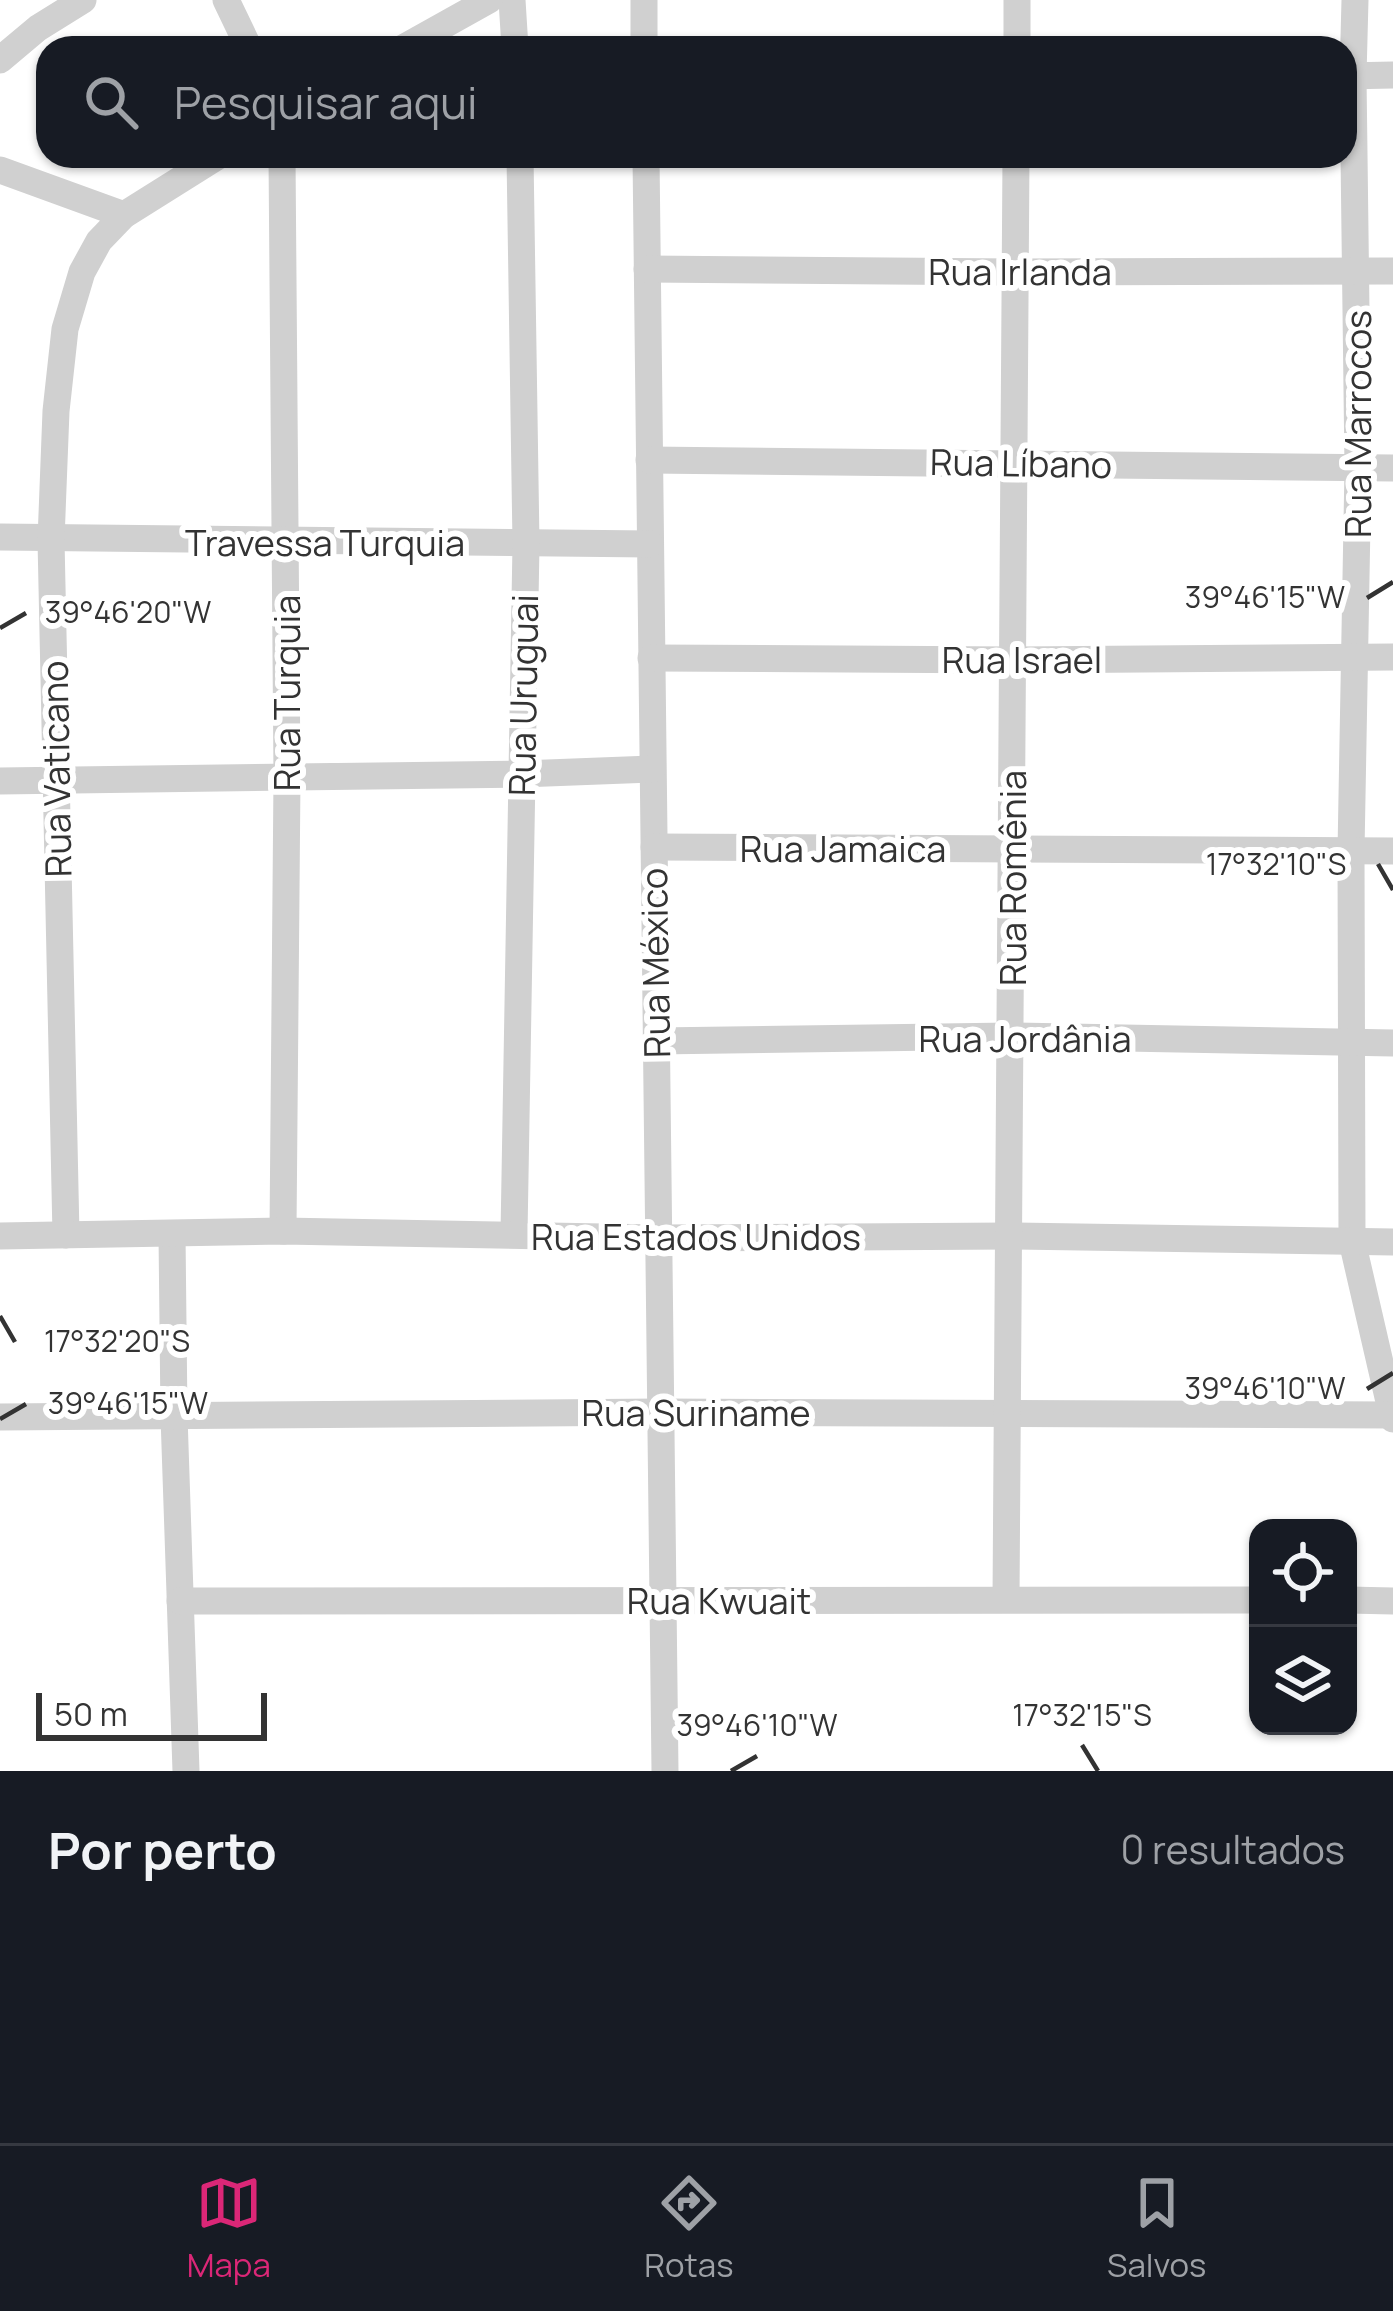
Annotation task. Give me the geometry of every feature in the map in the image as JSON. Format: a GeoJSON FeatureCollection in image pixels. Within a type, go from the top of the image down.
{"type":"FeatureCollection","features":[{"type":"Feature","properties":{"kind":"street"},"geometry":{"type":"LineString","coordinates":[[0,60],[38,28],[83,0]]}},
{"type":"Feature","properties":{"kind":"street"},"geometry":{"type":"LineString","coordinates":[[226,0],[243,36]]}},
{"type":"Feature","properties":{"kind":"street"},"geometry":{"type":"LineString","coordinates":[[424,36],[489,0]]}},
{"type":"Feature","properties":{"kind":"street"},"geometry":{"type":"LineString","coordinates":[[512,0],[514,36]]}},
{"type":"Feature","properties":{"kind":"street"},"geometry":{"type":"LineString","coordinates":[[644,0],[644,36]]}},
{"type":"Feature","properties":{"kind":"street"},"geometry":{"type":"LineString","coordinates":[[1017,0],[1017,36]]}},
{"type":"Feature","properties":{"kind":"street","name":"Rua Marrocos"},"geometry":{"type":"LineString","coordinates":[[1352,36],[1355,0]]}},
{"type":"Feature","properties":{"kind":"street"},"geometry":{"type":"LineString","coordinates":[[1357,76],[1393,75]]}},
{"type":"Feature","properties":{"kind":"street","name":"Rua Vaticano"},"geometry":{"type":"LineString","coordinates":[[66,1234],[51,540],[65,329],[82,272],[99,241],[124,214],[199,168]]}},
{"type":"Feature","properties":{"kind":"street","name":"Rua Turquia"},"geometry":{"type":"LineString","coordinates":[[282,168],[287,777],[283,1231]]}},
{"type":"Feature","properties":{"kind":"street","name":"Rua Uruguai"},"geometry":{"type":"LineString","coordinates":[[514,1234],[526,544],[520,168]]}},
{"type":"Feature","properties":{"kind":"street","name":"Rua México"},"geometry":{"type":"LineString","coordinates":[[646,168],[664,1771]]}},
{"type":"Feature","properties":{"kind":"street","name":"Rua Romênia"},"geometry":{"type":"LineString","coordinates":[[1006,1599],[1016,168]]}},
{"type":"Feature","properties":{"kind":"street","name":"Rua Marrocos"},"geometry":{"type":"LineString","coordinates":[[1352,168],[1358,468],[1351,851],[1352,1241],[1393,1417]]}},
{"type":"Feature","properties":{"kind":"street"},"geometry":{"type":"LineString","coordinates":[[0,170],[124,214]]}},
{"type":"Feature","properties":{"kind":"street","name":"Rua Irlanda"},"geometry":{"type":"LineString","coordinates":[[647,268],[1393,271]]}},
{"type":"Feature","properties":{"kind":"street","name":"Rua Líbano"},"geometry":{"type":"LineString","coordinates":[[649,460],[1393,468]]}},
{"type":"Feature","properties":{"kind":"street","name":"Travessa Turquia"},"geometry":{"type":"LineString","coordinates":[[0,537],[650,544]]}},
{"type":"Feature","properties":{"kind":"street","name":"Rua Israel"},"geometry":{"type":"LineString","coordinates":[[651,658],[1393,657]]}},
{"type":"Feature","properties":{"kind":"street"},"geometry":{"type":"LineString","coordinates":[[0,781],[652,769]]}},
{"type":"Feature","properties":{"kind":"street","name":"Rua Jamaica"},"geometry":{"type":"LineString","coordinates":[[654,847],[1393,851]]}},
{"type":"Feature","properties":{"kind":"street","name":"Rua Jordânia"},"geometry":{"type":"LineString","coordinates":[[656,1041],[1011,1036],[1393,1043]]}},
{"type":"Feature","properties":{"kind":"street","name":"Rua Estados Unidos"},"geometry":{"type":"LineString","coordinates":[[0,1236],[283,1231],[1393,1242]]}},
{"type":"Feature","properties":{"kind":"street"},"geometry":{"type":"LineString","coordinates":[[172,1234],[186,1771]]}},
{"type":"Feature","properties":{"kind":"street","name":"Rua Suriname"},"geometry":{"type":"LineString","coordinates":[[0,1417],[660,1412],[1393,1417]]}},
{"type":"Feature","properties":{"kind":"street","name":"Rua Kwuait"},"geometry":{"type":"LineString","coordinates":[[180,1600],[1249,1600]]}},
{"type":"Feature","properties":{"kind":"street"},"geometry":{"type":"LineString","coordinates":[[1357,1600],[1393,1601]]}}]}
